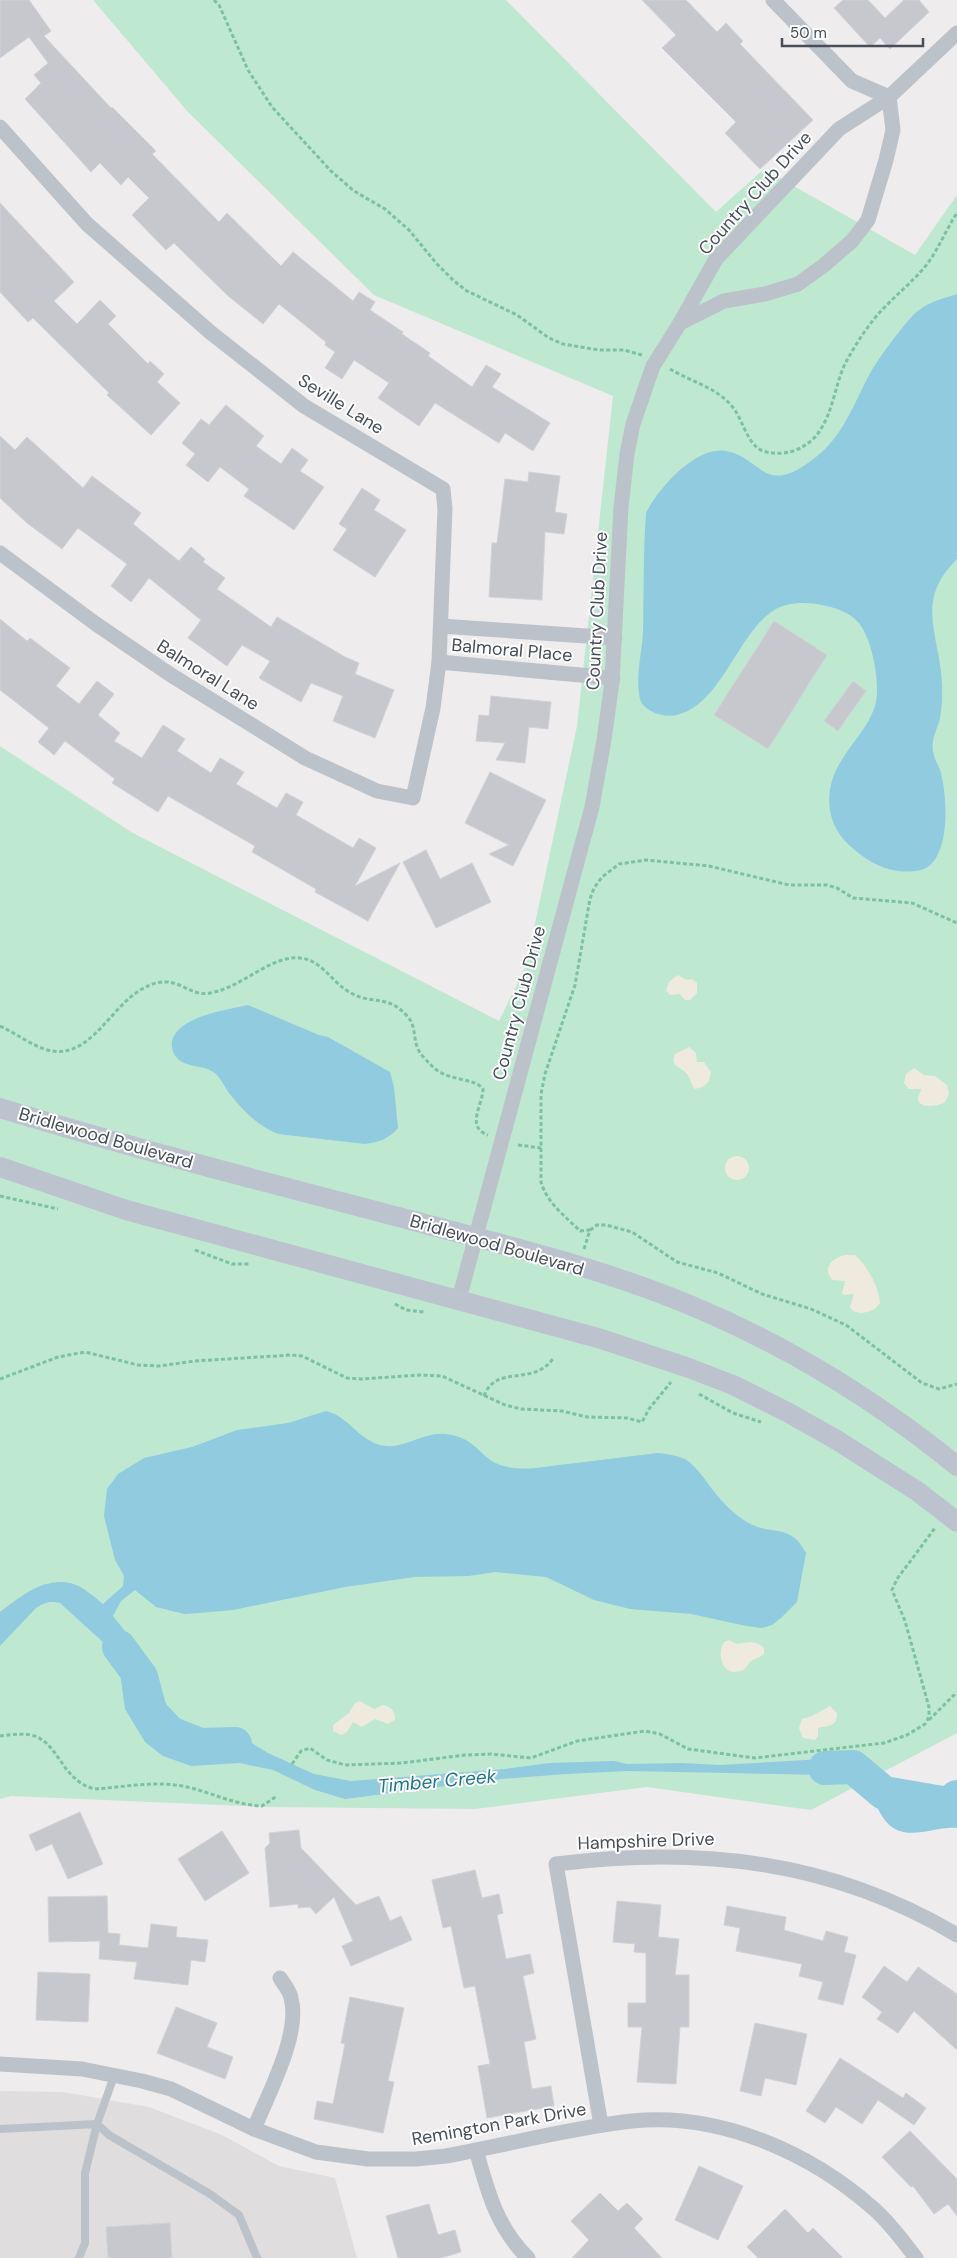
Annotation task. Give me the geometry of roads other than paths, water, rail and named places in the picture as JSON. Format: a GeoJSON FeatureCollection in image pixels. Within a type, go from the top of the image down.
{"type":"FeatureCollection","features":[{"type":"Feature","properties":{"kind":"main road","name":"Bridlewood Boulevard"},"geometry":{"type":"LineString","coordinates":[[0,1108],[107,1140],[475,1237],[651,1290],[727,1322],[838,1382],[907,1428],[957,1466]]}},
{"type":"Feature","properties":{"kind":"main road"},"geometry":{"type":"LineString","coordinates":[[0,1168],[126,1210],[459,1299],[638,1350],[733,1385],[787,1412],[871,1461],[957,1522]]}},
{"type":"Feature","properties":{"kind":"street"},"geometry":{"type":"LineString","coordinates":[[680,323],[724,301],[765,294],[798,284],[824,266],[852,241],[868,220],[886,160],[893,130],[889,97],[852,80],[773,0]]}},
{"type":"Feature","properties":{"kind":"street","name":"Country Club Drive"},"geometry":{"type":"LineString","coordinates":[[459,1299],[592,807],[613,678],[621,507],[627,454],[633,424],[656,361],[716,259],[839,129],[889,97],[957,33]]}},
{"type":"Feature","properties":{"kind":"street","name":"Seville Lane"},"geometry":{"type":"LineString","coordinates":[[0,127],[87,224],[210,332],[304,406],[443,489],[445,509],[438,662],[433,708],[413,798]]}},
{"type":"Feature","properties":{"kind":"street","name":"Balmoral Lane"},"geometry":{"type":"LineString","coordinates":[[0,553],[118,640],[304,758],[377,791],[413,798]]}},
{"type":"Feature","properties":{"kind":"street","name":"Balmoral Place"},"geometry":{"type":"LineString","coordinates":[[440,626],[615,638]]}},
{"type":"Feature","properties":{"kind":"street","name":"Balmoral Place"},"geometry":{"type":"LineString","coordinates":[[438,662],[613,678]]}},
{"type":"Feature","properties":{"kind":"street","name":"Hampshire Drive"},"geometry":{"type":"LineString","coordinates":[[601,2125],[556,1864],[605,1857],[664,1856],[723,1858],[780,1866],[834,1880],[880,1896],[932,1920],[957,1935]]}},
{"type":"Feature","properties":{"kind":"street"},"geometry":{"type":"LineString","coordinates":[[254,2129],[290,2039],[294,2018],[291,1996],[280,1978]]}},
{"type":"Feature","properties":{"kind":"street","name":"Remington Park Drive"},"geometry":{"type":"LineString","coordinates":[[0,2064],[82,2070],[171,2089],[254,2129],[316,2152],[368,2159],[416,2159],[476,2150],[601,2125],[633,2121],[677,2120],[724,2129],[755,2138],[815,2166],[875,2210],[916,2258]]}},
{"type":"Feature","properties":{"kind":"street"},"geometry":{"type":"LineString","coordinates":[[476,2150],[490,2200],[510,2239],[528,2258]]}},
{"type":"Feature","properties":{"kind":"lane"},"geometry":{"type":"LineString","coordinates":[[79,2258],[85,2243],[85,2173],[98,2124],[114,2076]]}},
{"type":"Feature","properties":{"kind":"lane"},"geometry":{"type":"LineString","coordinates":[[0,2129],[98,2124],[109,2135],[210,2194],[239,2215],[257,2258]]}},
{"type":"Feature","properties":{"kind":"water"},"geometry":{"type":"Polygon","coordinates":[[[957,294],[957,559],[943,576],[935,592],[932,608],[942,676],[940,719],[933,746],[944,788],[945,826],[943,839],[934,861],[926,868],[920,870],[898,871],[872,862],[849,845],[841,837],[829,807],[831,785],[835,774],[844,756],[872,714],[877,698],[875,667],[870,646],[860,624],[852,616],[837,609],[814,604],[794,603],[782,606],[765,617],[756,627],[712,691],[696,706],[684,713],[672,716],[651,711],[642,703],[638,683],[643,632],[646,513],[659,492],[679,471],[702,455],[714,451],[726,451],[737,454],[762,471],[771,474],[791,473],[805,465],[836,437],[868,377],[890,343],[909,320],[918,310],[957,294]]]}},
{"type":"Feature","properties":{"kind":"water"},"geometry":{"type":"Polygon","coordinates":[[[248,1005],[328,1037],[390,1072],[394,1087],[398,1128],[391,1135],[383,1139],[365,1144],[278,1134],[263,1127],[245,1111],[216,1074],[207,1069],[186,1064],[173,1053],[172,1041],[176,1032],[183,1026],[193,1020],[216,1012],[248,1005]]]}},
{"type":"Feature","properties":{"kind":"water"},"geometry":{"type":"Polygon","coordinates":[[[326,1411],[341,1418],[365,1438],[380,1445],[397,1445],[429,1435],[446,1434],[465,1440],[489,1459],[512,1468],[536,1468],[658,1453],[685,1459],[702,1475],[730,1510],[747,1522],[765,1529],[780,1531],[794,1537],[800,1543],[806,1553],[797,1602],[772,1625],[762,1628],[691,1614],[630,1609],[594,1600],[546,1577],[495,1572],[469,1576],[415,1577],[345,1587],[233,1610],[184,1614],[156,1607],[135,1590],[121,1601],[113,1616],[145,1657],[146,1671],[142,1690],[144,1708],[151,1721],[162,1731],[186,1742],[242,1737],[268,1753],[314,1774],[351,1781],[505,1769],[549,1763],[614,1761],[627,1764],[682,1763],[719,1765],[842,1758],[856,1765],[877,1793],[938,1788],[957,1784],[957,1828],[918,1833],[902,1832],[895,1829],[879,1811],[862,1780],[854,1774],[842,1772],[826,1775],[628,1771],[566,1774],[501,1779],[345,1799],[315,1790],[273,1770],[240,1763],[191,1766],[163,1756],[145,1742],[125,1709],[119,1666],[113,1655],[104,1643],[60,1603],[48,1602],[36,1608],[0,1646],[0,1612],[32,1590],[50,1583],[70,1583],[84,1589],[103,1604],[123,1586],[124,1576],[115,1560],[104,1516],[107,1489],[118,1474],[144,1458],[192,1447],[237,1430],[288,1423],[326,1411]]]}},
{"type":"Feature","properties":{"kind":"waterway","name":"Timber Creek"},"geometry":{"type":"LineString","coordinates":[[119,1647],[141,1677],[153,1715],[170,1733],[200,1745],[235,1744]]}},
{"type":"Feature","properties":{"kind":"waterway","name":"Timber Creek"},"geometry":{"type":"LineString","coordinates":[[825,1768],[853,1767],[884,1793],[948,1804],[957,1797]]}}]}
